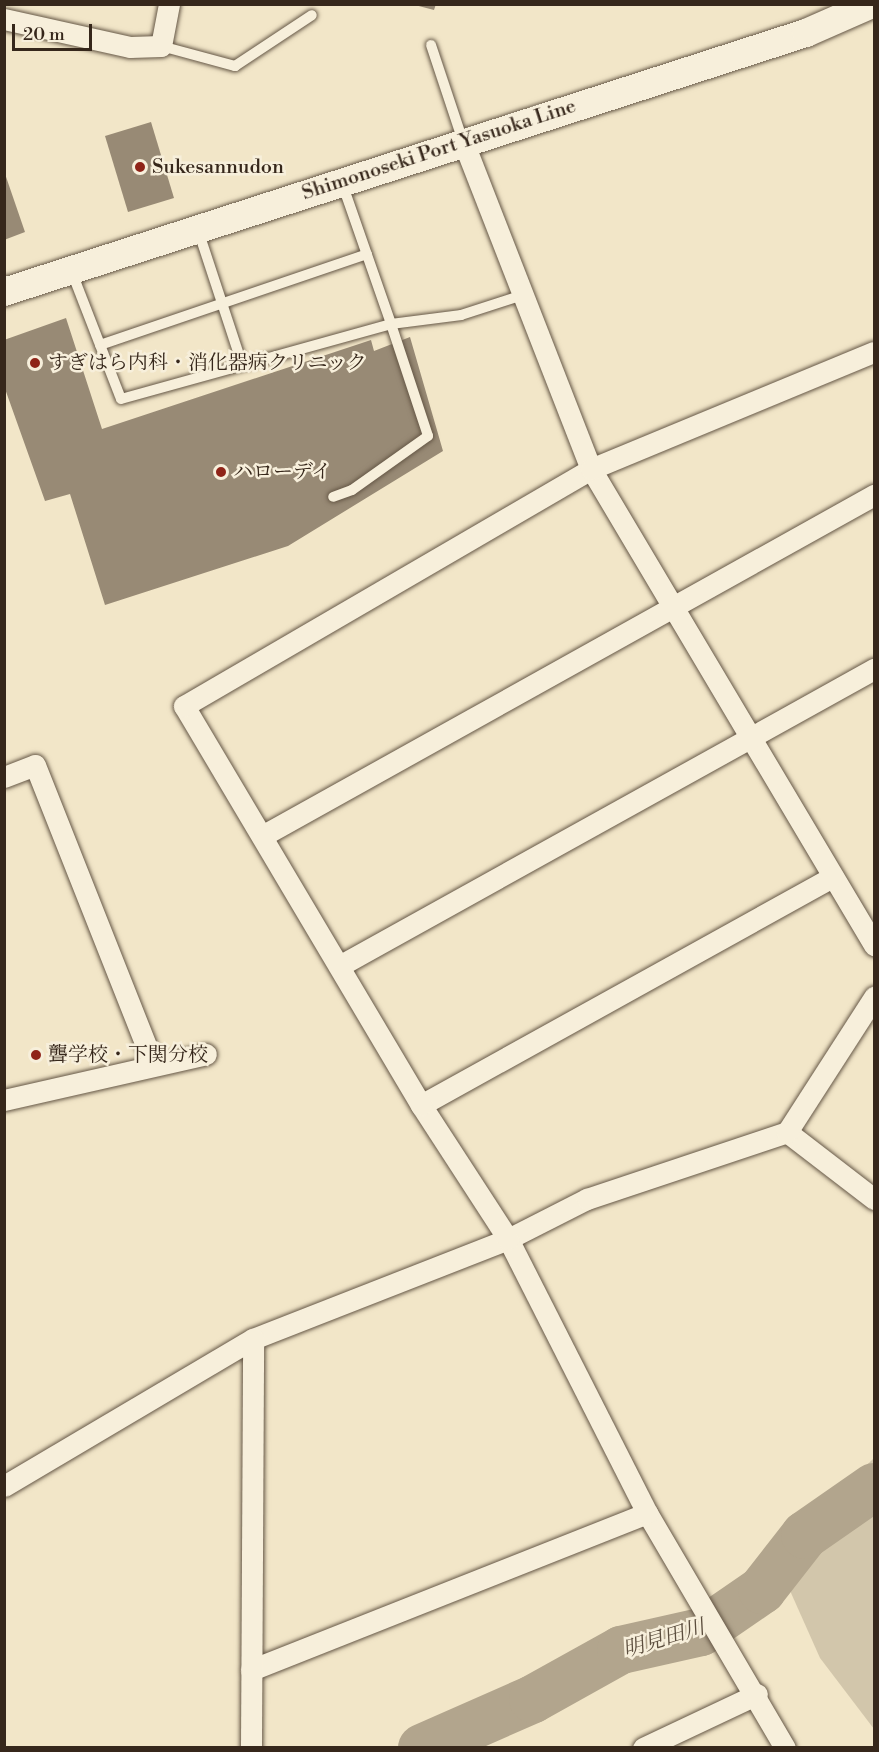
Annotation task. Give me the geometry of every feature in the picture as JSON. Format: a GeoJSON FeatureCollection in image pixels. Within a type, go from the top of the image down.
{"type":"FeatureCollection","features":[{"type":"Feature","properties":{"kind":"main road","name":"Shimonoseki Port Yasuoka Line"},"geometry":{"type":"LineString","coordinates":[[4,292],[463,141],[806,33],[872,4]]}},
{"type":"Feature","properties":{"kind":"street"},"geometry":{"type":"LineString","coordinates":[[4,19],[130,47],[161,46],[170,4]]}},
{"type":"Feature","properties":{"kind":"street"},"geometry":{"type":"LineString","coordinates":[[463,141],[591,470],[676,605],[750,739],[874,945]]}},
{"type":"Feature","properties":{"kind":"street"},"geometry":{"type":"LineString","coordinates":[[785,1748],[757,1694],[647,1513],[508,1239],[421,1105],[341,965],[184,706],[591,470],[874,352]]}},
{"type":"Feature","properties":{"kind":"street"},"geometry":{"type":"LineString","coordinates":[[262,836],[874,495]]}},
{"type":"Feature","properties":{"kind":"street"},"geometry":{"type":"LineString","coordinates":[[341,965],[874,669]]}},
{"type":"Feature","properties":{"kind":"street"},"geometry":{"type":"LineString","coordinates":[[4,777],[35,765],[154,1065]]}},
{"type":"Feature","properties":{"kind":"street"},"geometry":{"type":"LineString","coordinates":[[421,1105],[832,877]]}},
{"type":"Feature","properties":{"kind":"street"},"geometry":{"type":"LineString","coordinates":[[4,1486],[253,1339],[508,1239],[587,1199],[787,1132],[874,997]]}},
{"type":"Feature","properties":{"kind":"street"},"geometry":{"type":"LineString","coordinates":[[4,1100],[206,1054]]}},
{"type":"Feature","properties":{"kind":"street"},"geometry":{"type":"LineString","coordinates":[[787,1132],[874,1199]]}},
{"type":"Feature","properties":{"kind":"street"},"geometry":{"type":"LineString","coordinates":[[251,1748],[253,1339]]}},
{"type":"Feature","properties":{"kind":"street"},"geometry":{"type":"LineString","coordinates":[[251,1670],[647,1513]]}},
{"type":"Feature","properties":{"kind":"street"},"geometry":{"type":"LineString","coordinates":[[643,1748],[757,1694]]}},
{"type":"Feature","properties":{"kind":"lane"},"geometry":{"type":"LineString","coordinates":[[161,46],[235,66],[312,15]]}},
{"type":"Feature","properties":{"kind":"lane"},"geometry":{"type":"LineString","coordinates":[[430,45],[463,141]]}},
{"type":"Feature","properties":{"kind":"lane"},"geometry":{"type":"LineString","coordinates":[[333,497],[352,490],[428,436],[342,181]]}},
{"type":"Feature","properties":{"kind":"lane"},"geometry":{"type":"LineString","coordinates":[[197,229],[242,364]]}},
{"type":"Feature","properties":{"kind":"lane"},"geometry":{"type":"LineString","coordinates":[[100,345],[222,301],[367,254]]}},
{"type":"Feature","properties":{"kind":"lane"},"geometry":{"type":"LineString","coordinates":[[71,270],[121,399],[391,324],[461,315],[523,295]]}},
{"type":"Feature","properties":{"kind":"shaded area"},"geometry":{"type":"Polygon","coordinates":[[[874,1458],[874,1729],[820,1658],[779,1566],[799,1532],[874,1458]]]}},
{"type":"Feature","properties":{"kind":"building"},"geometry":{"type":"Polygon","coordinates":[[[411,4],[436,4],[434,10],[411,4]]]}},
{"type":"Feature","properties":{"kind":"building","name":"Sukesannudon"},"geometry":{"type":"Polygon","coordinates":[[[151,122],[174,198],[128,212],[105,136],[151,122]]]}},
{"type":"Feature","properties":{"kind":"building"},"geometry":{"type":"Polygon","coordinates":[[[4,171],[25,232],[4,240],[4,171]]]}},
{"type":"Feature","properties":{"kind":"building","name":"ハローデイ"},"geometry":{"type":"Polygon","coordinates":[[[66,318],[102,429],[371,340],[374,351],[410,337],[443,451],[288,546],[105,605],[70,494],[45,501],[4,386],[4,340],[66,318]]]}},
{"type":"Feature","properties":{"kind":"waterway","name":"明見田川"},"geometry":{"type":"LineString","coordinates":[[422,1748],[533,1699],[621,1650],[701,1632],[762,1590],[805,1535],[874,1487]]}},
{"type":"Feature","properties":{"kind":"place","name":"Sukesannudon"},"geometry":{"type":"Point","coordinates":[140,167]}},
{"type":"Feature","properties":{"kind":"place","name":"すぎはら内科・消化器病クリニック"},"geometry":{"type":"Point","coordinates":[35,363]}},
{"type":"Feature","properties":{"kind":"place","name":"ハローデイ"},"geometry":{"type":"Point","coordinates":[221,472]}},
{"type":"Feature","properties":{"kind":"place","name":"聾学校・下関分校"},"geometry":{"type":"Point","coordinates":[36,1055]}}]}
